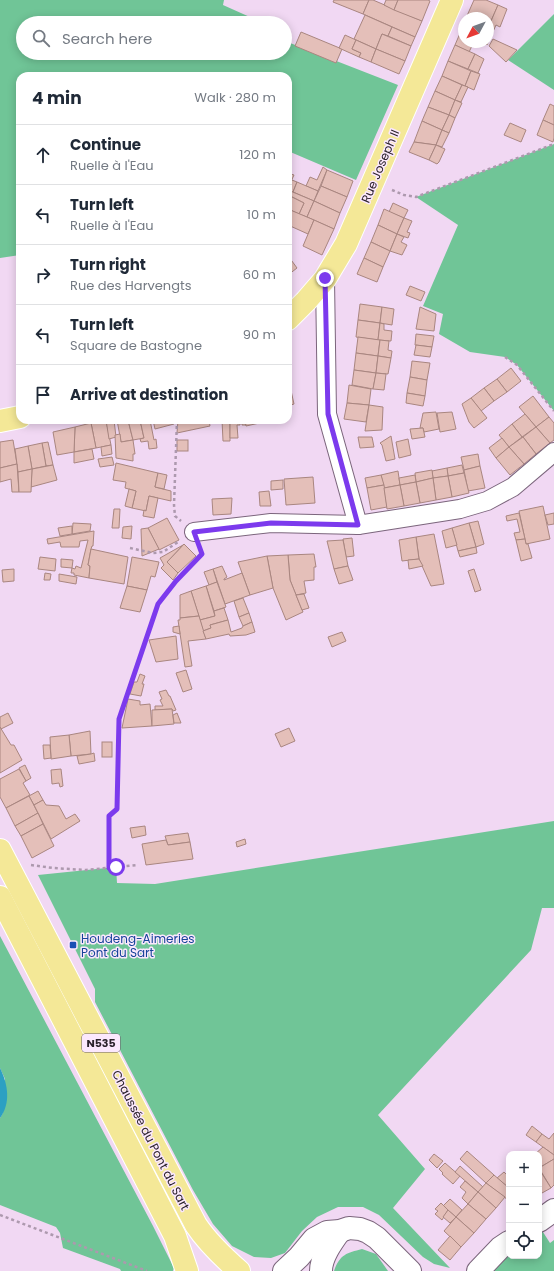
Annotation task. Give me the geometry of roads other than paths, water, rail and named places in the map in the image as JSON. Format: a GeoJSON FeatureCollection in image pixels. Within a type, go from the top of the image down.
{"type":"FeatureCollection","features":[{"type":"Feature","properties":{"kind":"main road","name":"Rue Joseph II"},"geometry":{"type":"LineString","coordinates":[[292,315],[325,278],[346,244],[452,0]]}},
{"type":"Feature","properties":{"kind":"main road"},"geometry":{"type":"LineString","coordinates":[[0,421],[16,418]]}},
{"type":"Feature","properties":{"kind":"main road","name":"Chaussée du Pont du Sart"},"geometry":{"type":"LineString","coordinates":[[3,856],[196,1226],[218,1252],[239,1271]]}},
{"type":"Feature","properties":{"kind":"main road","name":"Chaussée du Pont du Sart"},"geometry":{"type":"LineString","coordinates":[[0,897],[175,1236],[187,1271]]}},
{"type":"Feature","properties":{"kind":"street"},"geometry":{"type":"LineString","coordinates":[[325,278],[328,414],[358,525]]}},
{"type":"Feature","properties":{"kind":"street"},"geometry":{"type":"LineString","coordinates":[[194,532],[271,523],[358,525],[460,509],[487,501],[513,487],[554,452]]}},
{"type":"Feature","properties":{"kind":"street"},"geometry":{"type":"LineString","coordinates":[[542,1219],[554,1210]]}},
{"type":"Feature","properties":{"kind":"street"},"geometry":{"type":"LineString","coordinates":[[284,1271],[299,1257],[314,1239],[327,1232],[340,1231],[350,1228],[360,1229],[377,1238],[410,1271]]}},
{"type":"Feature","properties":{"kind":"street"},"geometry":{"type":"LineString","coordinates":[[321,1271],[328,1248],[340,1231]]}},
{"type":"Feature","properties":{"kind":"street"},"geometry":{"type":"LineString","coordinates":[[478,1271],[500,1248],[506,1244]]}},
{"type":"Feature","properties":{"kind":"water"},"geometry":{"type":"Polygon","coordinates":[[[0,1068],[5,1080],[7,1100],[6,1106],[0,1118],[0,1068]]]}},
{"type":"Feature","properties":{"kind":"place","name":"Houdeng-Aimeries Pont du Sart"},"geometry":{"type":"Point","coordinates":[73,945]}}]}
